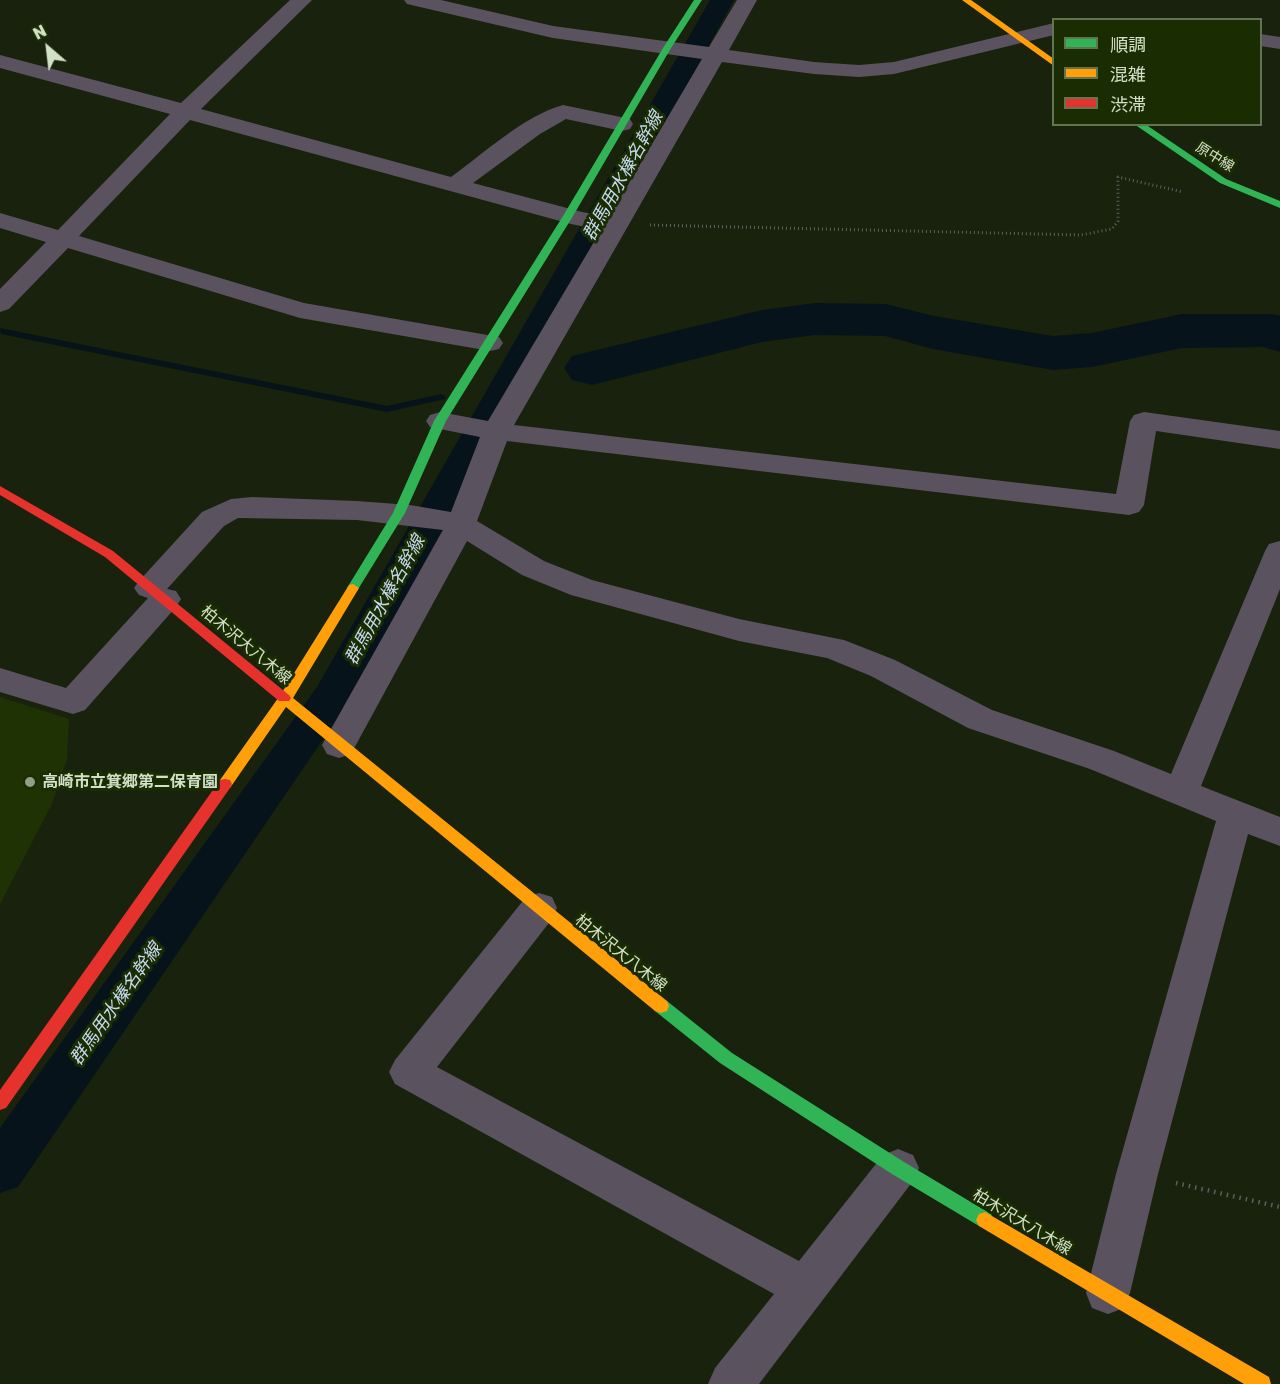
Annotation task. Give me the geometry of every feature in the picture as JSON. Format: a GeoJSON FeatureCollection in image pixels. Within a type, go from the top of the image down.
{"type":"FeatureCollection","features":[{"type":"Feature","properties":{"kind":"street"},"geometry":{"type":"LineString","coordinates":[[0,304],[60,239],[185,112],[302,0]]}},
{"type":"Feature","properties":{"kind":"street"},"geometry":{"type":"LineString","coordinates":[[414,0],[553,32],[814,68],[859,71],[894,68],[1052,29]]}},
{"type":"Feature","properties":{"kind":"street"},"geometry":{"type":"LineString","coordinates":[[0,1103],[288,702],[406,514],[446,423],[490,343],[574,217],[622,124],[698,0]]}},
{"type":"Feature","properties":{"kind":"street"},"geometry":{"type":"LineString","coordinates":[[334,741],[454,522],[493,431],[747,0]]}},
{"type":"Feature","properties":{"kind":"street"},"geometry":{"type":"LineString","coordinates":[[966,0],[1052,62]]}},
{"type":"Feature","properties":{"kind":"street"},"geometry":{"type":"LineString","coordinates":[[1262,40],[1280,43]]}},
{"type":"Feature","properties":{"kind":"street"},"geometry":{"type":"LineString","coordinates":[[0,61],[574,217],[614,224]]}},
{"type":"Feature","properties":{"kind":"street"},"geometry":{"type":"LineString","coordinates":[[455,185],[532,129],[563,112],[622,124]]}},
{"type":"Feature","properties":{"kind":"street","name":"原中線"},"geometry":{"type":"LineString","coordinates":[[1141,126],[1203,170],[1232,187],[1280,205]]}},
{"type":"Feature","properties":{"kind":"street"},"geometry":{"type":"LineString","coordinates":[[0,220],[300,310],[490,343]]}},
{"type":"Feature","properties":{"kind":"street"},"geometry":{"type":"LineString","coordinates":[[446,423],[493,431],[1061,499],[1129,505],[1144,421],[1280,440]]}},
{"type":"Feature","properties":{"kind":"street","name":"柏木沢大八木線"},"geometry":{"type":"LineString","coordinates":[[0,490],[109,554],[538,908],[726,1058],[898,1168],[1262,1384]]}},
{"type":"Feature","properties":{"kind":"street"},"geometry":{"type":"LineString","coordinates":[[0,680],[74,702],[213,519],[231,509],[252,507],[406,514],[454,522],[533,567],[582,588],[739,630],[832,648],[883,668],[980,719],[1102,760],[1280,832]]}},
{"type":"Feature","properties":{"kind":"street"},"geometry":{"type":"LineString","coordinates":[[1181,791],[1280,551]]}},
{"type":"Feature","properties":{"kind":"street"},"geometry":{"type":"LineString","coordinates":[[1108,1293],[1137,1174],[1236,814]]}},
{"type":"Feature","properties":{"kind":"street"},"geometry":{"type":"LineString","coordinates":[[538,908],[409,1072],[806,1288]]}},
{"type":"Feature","properties":{"kind":"street"},"geometry":{"type":"LineString","coordinates":[[731,1384],[898,1168]]}},
{"type":"Feature","properties":{"kind":"path"},"geometry":{"type":"LineString","coordinates":[[614,224],[1081,235],[1112,229],[1118,221],[1118,177],[1188,193],[1232,187]]}},
{"type":"Feature","properties":{"kind":"path"},"geometry":{"type":"LineString","coordinates":[[1137,1174],[1280,1207]]}},
{"type":"Feature","properties":{"kind":"shaded area","name":"高崎市立箕郷第二保育園"},"geometry":{"type":"Polygon","coordinates":[[[0,697],[69,719],[67,760],[52,804],[0,904],[0,697]]]}},
{"type":"Feature","properties":{"kind":"waterway","name":"群馬用水榛名幹線"},"geometry":{"type":"LineString","coordinates":[[0,1170],[331,697],[722,0]]}},
{"type":"Feature","properties":{"kind":"waterway"},"geometry":{"type":"LineString","coordinates":[[592,368],[762,326],[815,319],[886,320],[933,332],[1053,353],[1092,350],[1182,331],[1272,331],[1280,335]]}},
{"type":"Feature","properties":{"kind":"waterway"},"geometry":{"type":"LineString","coordinates":[[1,331],[387,409],[441,397]]}},
{"type":"Feature","properties":{"kind":"traffic: fast"},"geometry":{"type":"LineString","coordinates":[[353,588],[399,513],[440,421],[568,216],[667,48],[698,0]]}},
{"type":"Feature","properties":{"kind":"traffic: fast"},"geometry":{"type":"LineString","coordinates":[[1141,126],[1223,181],[1280,205]]}},
{"type":"Feature","properties":{"kind":"traffic: fast"},"geometry":{"type":"LineString","coordinates":[[661,1006],[726,1058],[898,1168],[985,1220]]}},
{"type":"Feature","properties":{"kind":"traffic: slow"},"geometry":{"type":"LineString","coordinates":[[966,0],[1052,62]]}},
{"type":"Feature","properties":{"kind":"traffic: slow"},"geometry":{"type":"LineString","coordinates":[[225,784],[285,699],[353,588]]}},
{"type":"Feature","properties":{"kind":"traffic: slow"},"geometry":{"type":"LineString","coordinates":[[284,698],[661,1006]]}},
{"type":"Feature","properties":{"kind":"traffic: slow"},"geometry":{"type":"LineString","coordinates":[[985,1220],[1262,1384]]}},
{"type":"Feature","properties":{"kind":"traffic: jam"},"geometry":{"type":"LineString","coordinates":[[0,490],[109,554],[284,698]]}},
{"type":"Feature","properties":{"kind":"traffic: jam"},"geometry":{"type":"LineString","coordinates":[[0,1103],[225,784]]}},
{"type":"Feature","properties":{"kind":"place","name":"高崎市立箕郷第二保育園"},"geometry":{"type":"Point","coordinates":[30,782]}}]}
